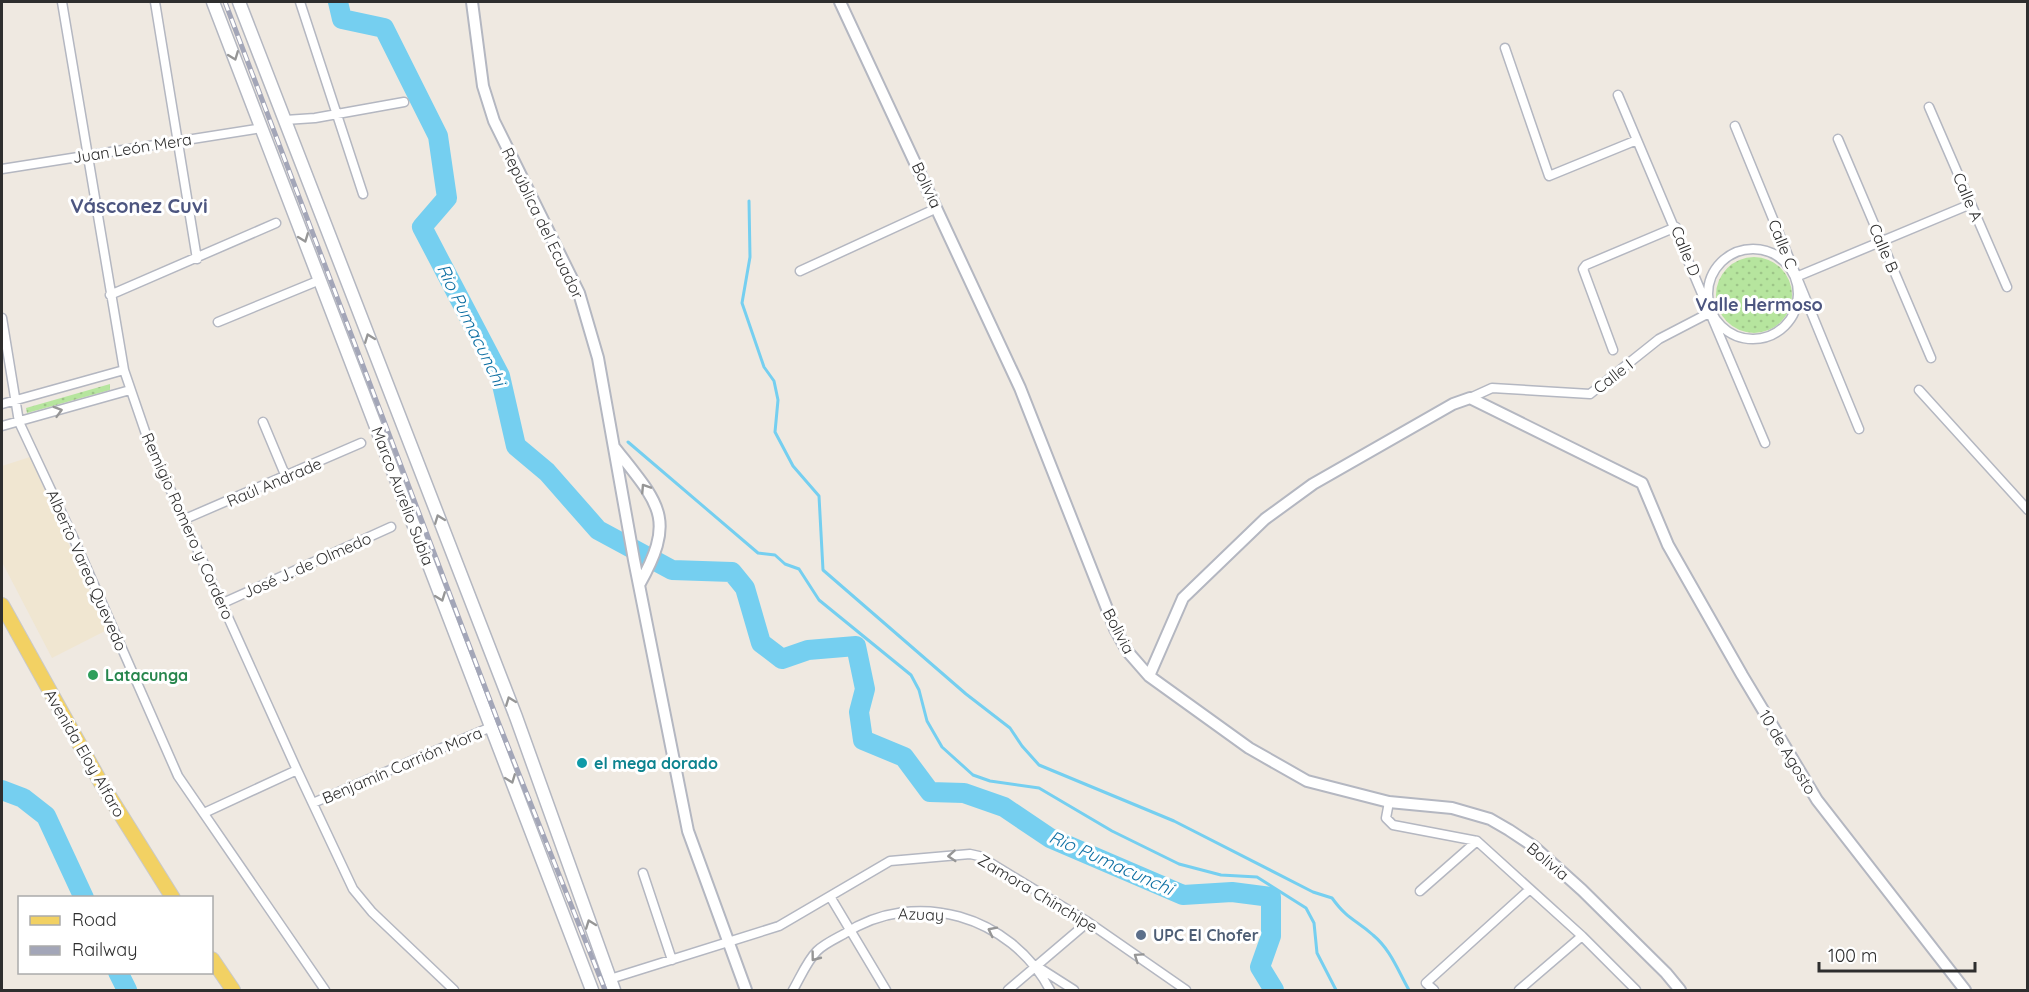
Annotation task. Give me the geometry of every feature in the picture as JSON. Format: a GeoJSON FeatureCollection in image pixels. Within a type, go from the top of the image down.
{"type":"FeatureCollection","features":[{"type":"Feature","properties":{"kind":"main road","name":"Marco Aurelio Subia"},"geometry":{"type":"LineString","coordinates":[[213,2],[592,990]]}},
{"type":"Feature","properties":{"kind":"main road","name":"Marco Aurelio Subia"},"geometry":{"type":"LineString","coordinates":[[239,2],[516,717],[612,985]]}},
{"type":"Feature","properties":{"kind":"main road","name":"Avenida Eloy Alfaro"},"geometry":{"type":"LineString","coordinates":[[2,606],[101,783],[171,896]]}},
{"type":"Feature","properties":{"kind":"main road"},"geometry":{"type":"LineString","coordinates":[[213,960],[233,990]]}},
{"type":"Feature","properties":{"kind":"street","name":"Remigio Romero y Cordero"},"geometry":{"type":"LineString","coordinates":[[62,2],[124,370],[148,440],[353,889],[372,912],[454,990]]}},
{"type":"Feature","properties":{"kind":"street"},"geometry":{"type":"LineString","coordinates":[[155,2],[197,259]]}},
{"type":"Feature","properties":{"kind":"street"},"geometry":{"type":"LineString","coordinates":[[300,2],[363,194]]}},
{"type":"Feature","properties":{"kind":"street","name":"República del Ecuador"},"geometry":{"type":"LineString","coordinates":[[472,2],[483,86],[494,121],[579,292],[598,358],[626,521],[688,831],[746,990]]}},
{"type":"Feature","properties":{"kind":"street","name":"Bolivia"},"geometry":{"type":"LineString","coordinates":[[840,2],[1020,388],[1115,629],[1128,652],[1149,676],[1249,748],[1307,781],[1389,802],[1452,808],[1490,819],[1509,830],[1533,846],[1582,890],[1666,973],[1680,990]]}},
{"type":"Feature","properties":{"kind":"street"},"geometry":{"type":"LineString","coordinates":[[1505,48],[1549,176],[1637,140]]}},
{"type":"Feature","properties":{"kind":"street","name":"Calle D"},"geometry":{"type":"LineString","coordinates":[[1618,95],[1676,227],[1765,443]]}},
{"type":"Feature","properties":{"kind":"street"},"geometry":{"type":"LineString","coordinates":[[285,120],[337,114],[404,102]]}},
{"type":"Feature","properties":{"kind":"street","name":"Calle A"},"geometry":{"type":"LineString","coordinates":[[1929,107],[2007,287]]}},
{"type":"Feature","properties":{"kind":"street","name":"Calle C"},"geometry":{"type":"LineString","coordinates":[[1735,126],[1859,429]]}},
{"type":"Feature","properties":{"kind":"street","name":"Juan León Mera"},"geometry":{"type":"LineString","coordinates":[[2,169],[262,128]]}},
{"type":"Feature","properties":{"kind":"street","name":"Calle B"},"geometry":{"type":"LineString","coordinates":[[1838,139],[1931,358]]}},
{"type":"Feature","properties":{"kind":"street"},"geometry":{"type":"LineString","coordinates":[[1796,276],[1971,204]]}},
{"type":"Feature","properties":{"kind":"street"},"geometry":{"type":"LineString","coordinates":[[800,271],[937,208]]}},
{"type":"Feature","properties":{"kind":"street"},"geometry":{"type":"LineString","coordinates":[[110,295],[276,223]]}},
{"type":"Feature","properties":{"kind":"street"},"geometry":{"type":"LineString","coordinates":[[1613,350],[1583,268],[1676,227]]}},
{"type":"Feature","properties":{"kind":"street"},"geometry":{"type":"LineString","coordinates":[[1755,248],[1767,250],[1781,258],[1796,276],[1798,302],[1794,314],[1777,333],[1765,338],[1739,337],[1728,332],[1711,312],[1708,299],[1710,280],[1719,263],[1729,255],[1755,248]]}},
{"type":"Feature","properties":{"kind":"street"},"geometry":{"type":"LineString","coordinates":[[218,322],[320,280]]}},
{"type":"Feature","properties":{"kind":"street","name":"Calle I"},"geometry":{"type":"LineString","coordinates":[[1470,398],[1492,388],[1590,394],[1659,339],[1711,312]]}},
{"type":"Feature","properties":{"kind":"street","name":"Alberto Varea Quevedo"},"geometry":{"type":"LineString","coordinates":[[2,318],[19,422],[73,537],[178,776],[325,990]]}},
{"type":"Feature","properties":{"kind":"street"},"geometry":{"type":"LineString","coordinates":[[2,404],[124,370]]}},
{"type":"Feature","properties":{"kind":"street"},"geometry":{"type":"LineString","coordinates":[[2,426],[130,390]]}},
{"type":"Feature","properties":{"kind":"street"},"geometry":{"type":"LineString","coordinates":[[1919,390],[2028,510]]}},
{"type":"Feature","properties":{"kind":"street"},"geometry":{"type":"LineString","coordinates":[[1149,676],[1183,598],[1265,519],[1314,484],[1454,404],[1470,398]]}},
{"type":"Feature","properties":{"kind":"street","name":"10 de Agosto"},"geometry":{"type":"LineString","coordinates":[[1470,398],[1556,442],[1635,477],[1648,491],[1668,545],[1817,800],[1965,990]]}},
{"type":"Feature","properties":{"kind":"street"},"geometry":{"type":"LineString","coordinates":[[263,422],[286,477]]}},
{"type":"Feature","properties":{"kind":"street","name":"Raúl Andrade"},"geometry":{"type":"LineString","coordinates":[[185,519],[362,443]]}},
{"type":"Feature","properties":{"kind":"street","name":"República del Ecuador"},"geometry":{"type":"LineString","coordinates":[[614,446],[656,506],[661,521],[661,537],[652,561],[639,585]]}},
{"type":"Feature","properties":{"kind":"street","name":"José J. de Olmedo"},"geometry":{"type":"LineString","coordinates":[[223,603],[391,527]]}},
{"type":"Feature","properties":{"kind":"street","name":"Benjamín Carrión Mora"},"geometry":{"type":"LineString","coordinates":[[313,803],[491,727]]}},
{"type":"Feature","properties":{"kind":"street"},"geometry":{"type":"LineString","coordinates":[[204,813],[297,770]]}},
{"type":"Feature","properties":{"kind":"street"},"geometry":{"type":"LineString","coordinates":[[1389,802],[1386,818],[1393,825],[1478,841],[1582,936],[1632,989]]}},
{"type":"Feature","properties":{"kind":"street"},"geometry":{"type":"LineString","coordinates":[[1420,891],[1478,841]]}},
{"type":"Feature","properties":{"kind":"street","name":"Zamora Chinchipe"},"geometry":{"type":"LineString","coordinates":[[612,985],[672,960],[730,944],[779,926],[831,898],[890,861],[975,855],[1088,922],[1186,990]]}},
{"type":"Feature","properties":{"kind":"street"},"geometry":{"type":"LineString","coordinates":[[643,873],[672,960]]}},
{"type":"Feature","properties":{"kind":"street"},"geometry":{"type":"LineString","coordinates":[[1434,990],[1426,983],[1530,889]]}},
{"type":"Feature","properties":{"kind":"street"},"geometry":{"type":"LineString","coordinates":[[831,898],[852,928],[886,990]]}},
{"type":"Feature","properties":{"kind":"street","name":"Azuay"},"geometry":{"type":"LineString","coordinates":[[793,990],[817,951],[852,928],[888,913],[930,911],[964,917],[999,933],[1038,967],[1050,990]]}},
{"type":"Feature","properties":{"kind":"street"},"geometry":{"type":"LineString","coordinates":[[1008,990],[1038,967],[1088,922]]}},
{"type":"Feature","properties":{"kind":"street"},"geometry":{"type":"LineString","coordinates":[[1519,990],[1582,936]]}},
{"type":"Feature","properties":{"kind":"street"},"geometry":{"type":"LineString","coordinates":[[1038,967],[1074,990]]}},
{"type":"Feature","properties":{"kind":"shaded area"},"geometry":{"type":"Polygon","coordinates":[[[30,457],[107,630],[52,658],[2,562],[2,466],[30,457]]]}},
{"type":"Feature","properties":{"kind":"green space"},"geometry":{"type":"Polygon","coordinates":[[[1754,257],[1769,260],[1781,268],[1789,280],[1792,295],[1789,310],[1781,322],[1769,330],[1754,333],[1739,330],[1727,322],[1719,310],[1716,295],[1719,280],[1727,268],[1739,260],[1754,257]]]}},
{"type":"Feature","properties":{"kind":"green space"},"geometry":{"type":"Polygon","coordinates":[[[110,384],[110,390],[27,413],[26,408],[110,384]]]}},
{"type":"Feature","properties":{"kind":"waterway","name":"Rio Pumacunchi"},"geometry":{"type":"LineString","coordinates":[[338,2],[342,19],[384,28],[438,136],[447,198],[422,227],[500,376],[516,446],[547,472],[598,530],[672,570],[732,572],[745,588],[761,643],[782,659],[808,650],[856,646],[865,689],[859,712],[863,740],[904,757],[930,792],[964,793],[1004,807],[1050,838],[1183,895],[1232,892],[1271,897],[1271,936],[1260,967],[1274,990]]}},
{"type":"Feature","properties":{"kind":"waterway"},"geometry":{"type":"LineString","coordinates":[[749,201],[750,257],[742,303],[764,367],[774,381],[778,400],[775,432],[793,466],[819,496],[823,570],[966,694],[1010,728],[1039,765],[1174,821],[1313,892],[1332,898],[1347,915],[1385,947],[1409,990]]}},
{"type":"Feature","properties":{"kind":"waterway"},"geometry":{"type":"LineString","coordinates":[[628,442],[758,553],[775,555],[785,564],[799,569],[819,600],[911,675],[919,690],[927,721],[942,747],[973,775],[990,781],[1039,788],[1112,831],[1179,864],[1221,875],[1257,877],[1306,908],[1314,923],[1317,953],[1336,990]]}},
{"type":"Feature","properties":{"kind":"waterway"},"geometry":{"type":"LineString","coordinates":[[2,790],[23,798],[46,816],[83,896]]}},
{"type":"Feature","properties":{"kind":"waterway"},"geometry":{"type":"LineString","coordinates":[[119,974],[127,990]]}},
{"type":"Feature","properties":{"kind":"railway"},"geometry":{"type":"LineString","coordinates":[[225,2],[499,724],[605,990]]}},
{"type":"Feature","properties":{"kind":"place","name":"Latacunga"},"geometry":{"type":"Point","coordinates":[93,675]}},
{"type":"Feature","properties":{"kind":"place","name":"el mega dorado"},"geometry":{"type":"Point","coordinates":[582,763]}},
{"type":"Feature","properties":{"kind":"place","name":"UPC El Chofer"},"geometry":{"type":"Point","coordinates":[1141,935]}},
{"type":"Feature","properties":{"kind":"district","name":"Vásconez Cuvi"},"geometry":{"type":"Point","coordinates":[139,206]}},
{"type":"Feature","properties":{"kind":"district","name":"Valle Hermoso"},"geometry":{"type":"Point","coordinates":[1759,305]}}]}
